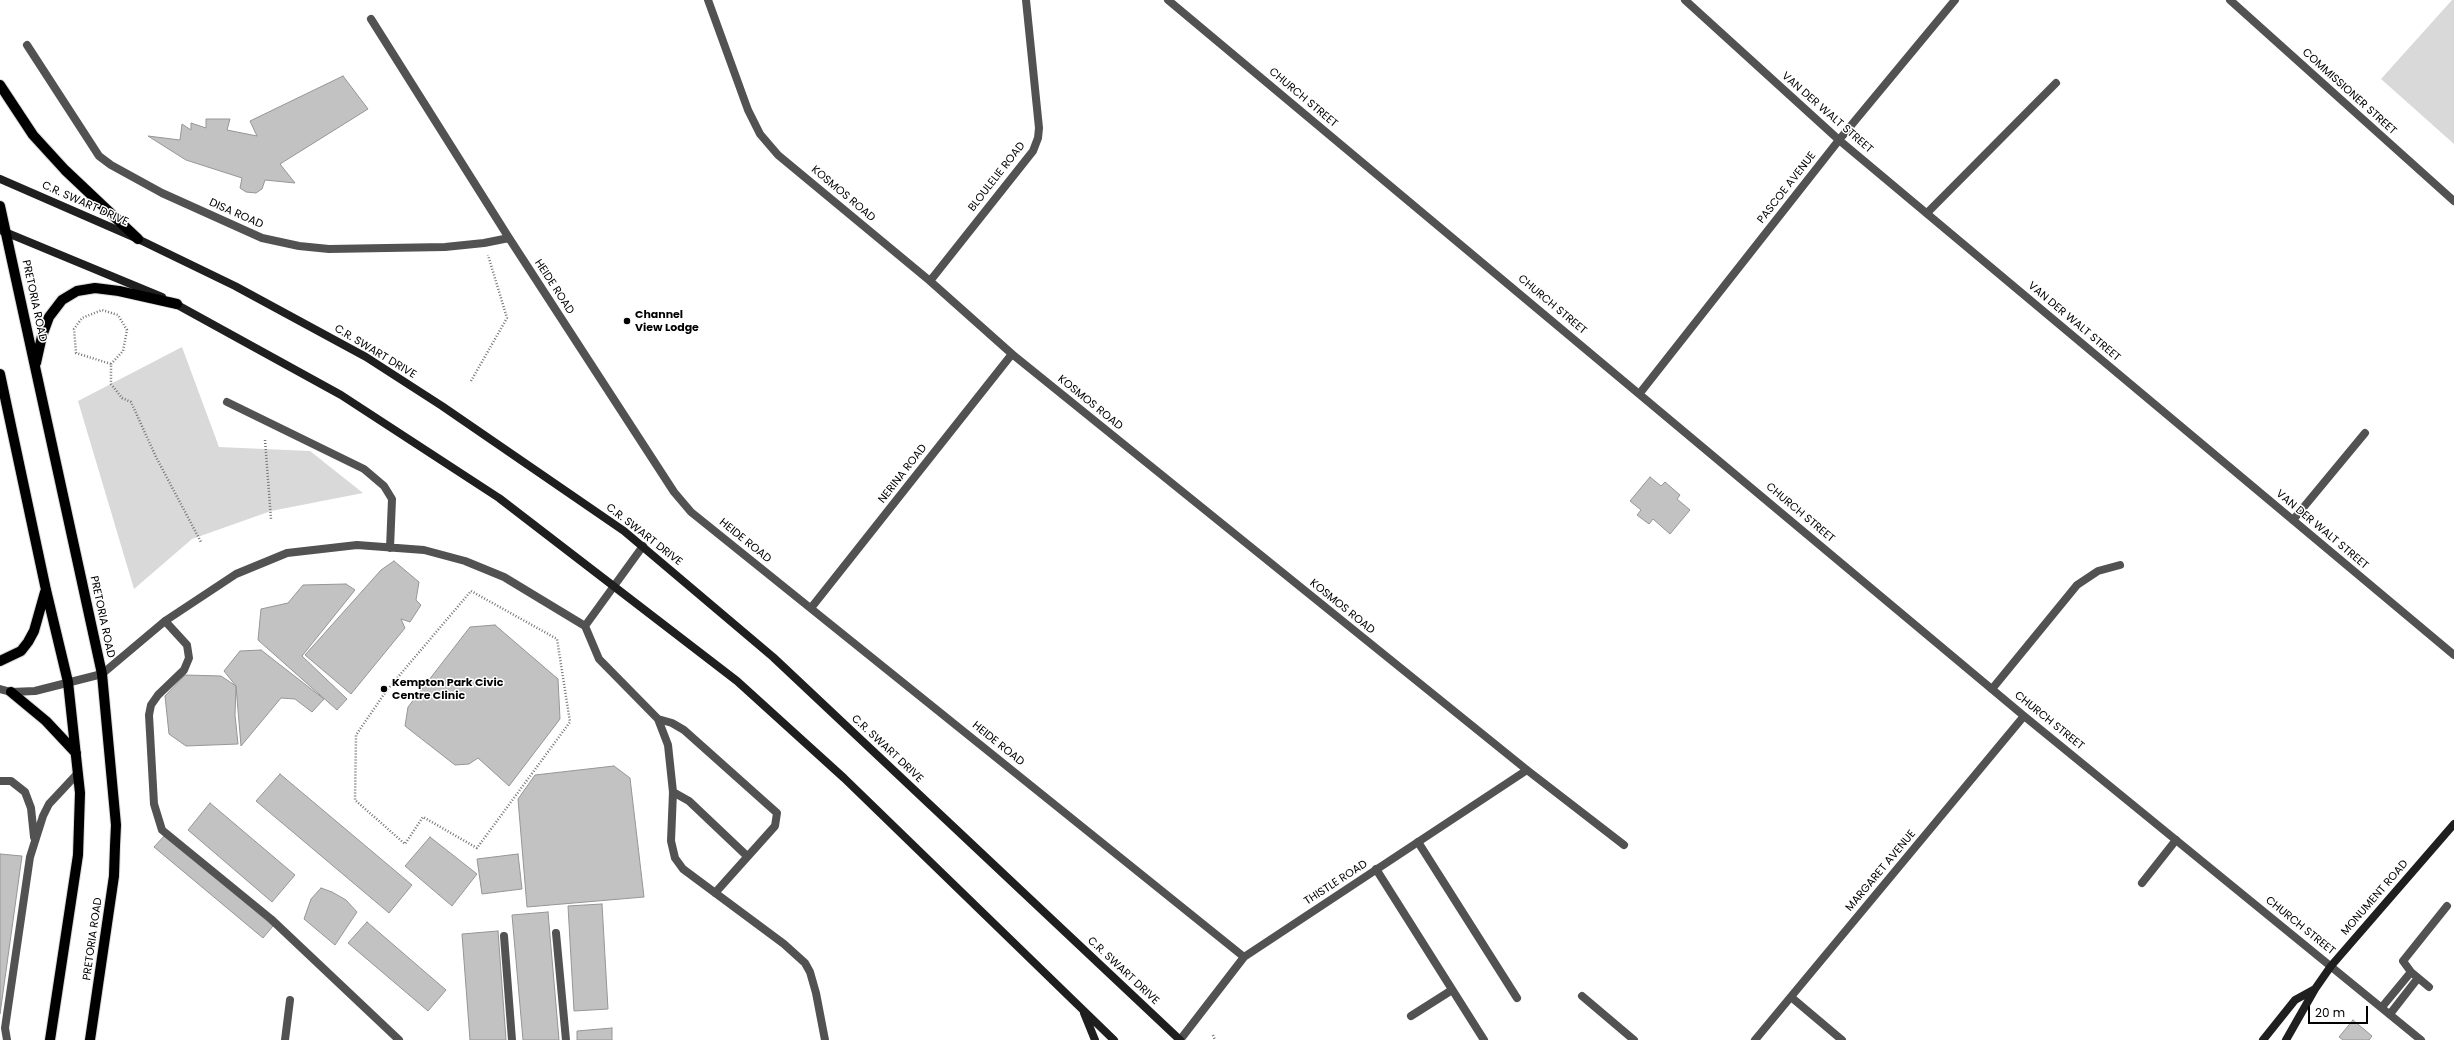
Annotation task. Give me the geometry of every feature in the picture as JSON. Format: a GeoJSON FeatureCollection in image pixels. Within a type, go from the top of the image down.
{"type":"FeatureCollection","features":[{"type":"Feature","properties":{"kind":"main road"},"geometry":{"type":"LineString","coordinates":[[0,85],[33,135],[65,170],[138,239]]}},
{"type":"Feature","properties":{"kind":"main road","name":"C.R. SWART DRIVE"},"geometry":{"type":"LineString","coordinates":[[0,179],[138,239],[235,286],[366,357],[442,406],[624,531],[773,657],[1180,1040]]}},
{"type":"Feature","properties":{"kind":"main road","name":"PRETORIA ROAD"},"geometry":{"type":"LineString","coordinates":[[0,206],[4,232],[102,674],[116,825],[116,846],[114,876],[90,1040]]}},
{"type":"Feature","properties":{"kind":"main road"},"geometry":{"type":"LineString","coordinates":[[4,232],[177,304],[341,395],[499,498],[616,586],[743,686],[844,778],[1114,1040]]}},
{"type":"Feature","properties":{"kind":"main road"},"geometry":{"type":"LineString","coordinates":[[35,367],[42,336],[49,317],[62,300],[77,291],[95,288],[119,291],[177,304]]}},
{"type":"Feature","properties":{"kind":"main road"},"geometry":{"type":"LineString","coordinates":[[0,374],[46,590],[68,682],[80,793],[78,854],[50,1040]]}},
{"type":"Feature","properties":{"kind":"main road"},"geometry":{"type":"LineString","coordinates":[[0,391],[8,406]]}},
{"type":"Feature","properties":{"kind":"main road"},"geometry":{"type":"LineString","coordinates":[[0,661],[21,651],[28,642],[34,631],[46,590]]}},
{"type":"Feature","properties":{"kind":"main road"},"geometry":{"type":"LineString","coordinates":[[11,692],[46,721],[76,753]]}},
{"type":"Feature","properties":{"kind":"main road","name":"MONUMENT ROAD"},"geometry":{"type":"LineString","coordinates":[[2286,1040],[2315,988],[2331,966],[2454,824]]}},
{"type":"Feature","properties":{"kind":"main road","name":"MONUMENT ROAD"},"geometry":{"type":"LineString","coordinates":[[2263,1040],[2295,1000],[2315,988]]}},
{"type":"Feature","properties":{"kind":"main road"},"geometry":{"type":"LineString","coordinates":[[1082,1009],[1095,1040]]}},
{"type":"Feature","properties":{"kind":"street","name":"KOSMOS ROAD"},"geometry":{"type":"LineString","coordinates":[[708,0],[748,110],[760,134],[778,154],[930,281],[1012,354],[1527,770],[1624,845]]}},
{"type":"Feature","properties":{"kind":"street","name":"BLOULELIE ROAD"},"geometry":{"type":"LineString","coordinates":[[930,281],[1033,151],[1038,138],[1039,128],[1026,0]]}},
{"type":"Feature","properties":{"kind":"street","name":"CHURCH STREET"},"geometry":{"type":"LineString","coordinates":[[1168,0],[1640,393],[2024,716],[2421,1040]]}},
{"type":"Feature","properties":{"kind":"street","name":"VAN DER WALT STREET"},"geometry":{"type":"LineString","coordinates":[[1685,0],[1839,140],[2454,655]]}},
{"type":"Feature","properties":{"kind":"street","name":"PASCOE AVENUE"},"geometry":{"type":"LineString","coordinates":[[1640,393],[1839,140],[1955,0]]}},
{"type":"Feature","properties":{"kind":"street","name":"COMMISSIONER STREET"},"geometry":{"type":"LineString","coordinates":[[2234,2],[2454,201]]}},
{"type":"Feature","properties":{"kind":"street","name":"HEIDE ROAD"},"geometry":{"type":"LineString","coordinates":[[371,18],[509,238],[674,492],[691,512],[1244,956]]}},
{"type":"Feature","properties":{"kind":"street","name":"DISA ROAD"},"geometry":{"type":"LineString","coordinates":[[27,45],[99,156],[111,165],[162,193],[262,238],[299,246],[329,248],[445,247],[484,243],[509,238]]}},
{"type":"Feature","properties":{"kind":"street"},"geometry":{"type":"LineString","coordinates":[[1927,213],[2056,83]]}},
{"type":"Feature","properties":{"kind":"street","name":"NERINA ROAD"},"geometry":{"type":"LineString","coordinates":[[810,608],[1012,354]]}},
{"type":"Feature","properties":{"kind":"street"},"geometry":{"type":"LineString","coordinates":[[226,402],[364,468],[384,486],[392,499],[390,548]]}},
{"type":"Feature","properties":{"kind":"street"},"geometry":{"type":"LineString","coordinates":[[2293,520],[2365,434]]}},
{"type":"Feature","properties":{"kind":"street"},"geometry":{"type":"LineString","coordinates":[[0,688],[11,692],[35,690],[102,674],[165,621],[236,574],[287,553],[357,545],[424,550],[465,560],[504,577],[586,626],[602,664],[658,720],[668,746],[673,792],[671,841],[675,858],[683,869],[784,944],[805,963],[810,972],[816,993],[825,1040]]}},
{"type":"Feature","properties":{"kind":"street"},"geometry":{"type":"LineString","coordinates":[[586,626],[616,586],[643,546]]}},
{"type":"Feature","properties":{"kind":"street"},"geometry":{"type":"LineString","coordinates":[[1992,689],[2077,585],[2098,571],[2120,565]]}},
{"type":"Feature","properties":{"kind":"street"},"geometry":{"type":"LineString","coordinates":[[165,621],[187,646],[189,658],[184,670],[158,695],[150,710],[154,804],[162,830],[271,919],[399,1040]]}},
{"type":"Feature","properties":{"kind":"street","name":"MARGARET AVENUE"},"geometry":{"type":"LineString","coordinates":[[1755,1040],[2024,716]]}},
{"type":"Feature","properties":{"kind":"street"},"geometry":{"type":"LineString","coordinates":[[658,720],[672,723],[684,730],[778,813],[774,826],[715,893]]}},
{"type":"Feature","properties":{"kind":"street","name":"THISTLE ROAD"},"geometry":{"type":"LineString","coordinates":[[1180,1040],[1244,956],[1527,770]]}},
{"type":"Feature","properties":{"kind":"street"},"geometry":{"type":"LineString","coordinates":[[7,1040],[5,1028],[30,857],[49,804],[78,773]]}},
{"type":"Feature","properties":{"kind":"street"},"geometry":{"type":"LineString","coordinates":[[0,781],[11,781],[25,792],[31,808],[35,842]]}},
{"type":"Feature","properties":{"kind":"street"},"geometry":{"type":"LineString","coordinates":[[673,792],[689,801],[747,856]]}},
{"type":"Feature","properties":{"kind":"street"},"geometry":{"type":"LineString","coordinates":[[2142,883],[2176,840]]}},
{"type":"Feature","properties":{"kind":"street"},"geometry":{"type":"LineString","coordinates":[[1418,842],[1517,998]]}},
{"type":"Feature","properties":{"kind":"street"},"geometry":{"type":"LineString","coordinates":[[1376,869],[1484,1040]]}},
{"type":"Feature","properties":{"kind":"street"},"geometry":{"type":"LineString","coordinates":[[2429,987],[2411,972],[2403,961],[2447,906]]}},
{"type":"Feature","properties":{"kind":"street"},"geometry":{"type":"LineString","coordinates":[[556,933],[566,1040]]}},
{"type":"Feature","properties":{"kind":"street"},"geometry":{"type":"LineString","coordinates":[[504,936],[512,1040]]}},
{"type":"Feature","properties":{"kind":"street"},"geometry":{"type":"LineString","coordinates":[[2382,1007],[2411,972]]}},
{"type":"Feature","properties":{"kind":"street"},"geometry":{"type":"LineString","coordinates":[[2390,1014],[2418,978]]}},
{"type":"Feature","properties":{"kind":"street"},"geometry":{"type":"LineString","coordinates":[[1411,1016],[1452,990]]}},
{"type":"Feature","properties":{"kind":"street"},"geometry":{"type":"LineString","coordinates":[[1582,996],[1634,1040]]}},
{"type":"Feature","properties":{"kind":"street"},"geometry":{"type":"LineString","coordinates":[[1791,997],[1842,1040]]}},
{"type":"Feature","properties":{"kind":"street"},"geometry":{"type":"LineString","coordinates":[[285,1040],[290,1000]]}},
{"type":"Feature","properties":{"kind":"path"},"geometry":{"type":"LineString","coordinates":[[471,381],[506,318],[484,243]]}},
{"type":"Feature","properties":{"kind":"path"},"geometry":{"type":"LineString","coordinates":[[110,364],[76,353],[74,330],[82,318],[102,310],[118,315],[127,330],[123,351],[110,364],[111,384],[122,398],[131,402],[156,457],[202,542]]}},
{"type":"Feature","properties":{"kind":"path"},"geometry":{"type":"LineString","coordinates":[[266,440],[270,520]]}},
{"type":"Feature","properties":{"kind":"path"},"geometry":{"type":"LineString","coordinates":[[471,591],[532,625],[557,639],[570,722],[477,848],[423,818],[405,844],[355,800],[356,735],[387,690],[471,591]]}},
{"type":"Feature","properties":{"kind":"path"},"geometry":{"type":"LineString","coordinates":[[1213,1035],[1215,1040]]}},
{"type":"Feature","properties":{"kind":"shaded area"},"geometry":{"type":"Polygon","coordinates":[[[2452,0],[2454,0],[2454,144],[2381,79],[2452,0]]]}},
{"type":"Feature","properties":{"kind":"shaded area"},"geometry":{"type":"Polygon","coordinates":[[[182,347],[219,447],[310,451],[363,493],[271,511],[192,539],[134,589],[78,401],[182,347]]]}},
{"type":"Feature","properties":{"kind":"building"},"geometry":{"type":"Polygon","coordinates":[[[343,76],[368,109],[280,164],[295,183],[265,180],[262,189],[256,193],[246,192],[240,188],[242,178],[186,160],[148,136],[180,140],[182,124],[191,130],[191,123],[206,128],[206,119],[230,119],[227,130],[257,136],[250,121],[343,76]]]}},
{"type":"Feature","properties":{"kind":"building"},"geometry":{"type":"Polygon","coordinates":[[[1650,477],[1661,486],[1665,482],[1680,495],[1677,499],[1690,510],[1670,534],[1653,519],[1649,524],[1637,515],[1641,510],[1630,501],[1650,477]]]}},
{"type":"Feature","properties":{"kind":"building"},"geometry":{"type":"Polygon","coordinates":[[[394,561],[419,582],[416,600],[421,605],[410,622],[401,619],[405,628],[351,694],[305,655],[381,570],[394,561]]]}},
{"type":"Feature","properties":{"kind":"building"},"geometry":{"type":"Polygon","coordinates":[[[346,584],[355,590],[302,656],[347,699],[337,710],[258,640],[261,609],[288,603],[303,585],[346,584]]]}},
{"type":"Feature","properties":{"kind":"building"},"geometry":{"type":"Polygon","coordinates":[[[495,625],[558,679],[560,719],[509,786],[478,758],[469,764],[455,765],[405,726],[408,707],[470,627],[495,625]]]}},
{"type":"Feature","properties":{"kind":"building"},"geometry":{"type":"Polygon","coordinates":[[[261,650],[324,699],[312,712],[295,699],[281,698],[241,746],[236,686],[224,671],[240,651],[261,650]]]}},
{"type":"Feature","properties":{"kind":"building"},"geometry":{"type":"Polygon","coordinates":[[[185,675],[221,676],[236,686],[235,715],[238,744],[186,746],[169,734],[165,696],[185,675]]]}},
{"type":"Feature","properties":{"kind":"building"},"geometry":{"type":"Polygon","coordinates":[[[614,766],[630,778],[644,897],[527,907],[518,799],[535,775],[614,766]]]}},
{"type":"Feature","properties":{"kind":"building"},"geometry":{"type":"Polygon","coordinates":[[[280,774],[412,885],[389,913],[256,801],[280,774]]]}},
{"type":"Feature","properties":{"kind":"building"},"geometry":{"type":"Polygon","coordinates":[[[210,803],[295,875],[272,902],[188,830],[210,803]]]}},
{"type":"Feature","properties":{"kind":"building"},"geometry":{"type":"Polygon","coordinates":[[[165,835],[273,926],[263,938],[154,847],[165,835]]]}},
{"type":"Feature","properties":{"kind":"building"},"geometry":{"type":"Polygon","coordinates":[[[430,837],[477,874],[452,906],[405,866],[430,837]]]}},
{"type":"Feature","properties":{"kind":"building"},"geometry":{"type":"Polygon","coordinates":[[[0,854],[22,856],[0,1014],[0,854]]]}},
{"type":"Feature","properties":{"kind":"building"},"geometry":{"type":"Polygon","coordinates":[[[518,854],[522,889],[482,894],[477,859],[518,854]]]}},
{"type":"Feature","properties":{"kind":"building"},"geometry":{"type":"Polygon","coordinates":[[[321,888],[346,900],[357,912],[335,945],[304,919],[311,899],[321,888]]]}},
{"type":"Feature","properties":{"kind":"building"},"geometry":{"type":"Polygon","coordinates":[[[602,904],[608,1009],[574,1011],[568,906],[602,904]]]}},
{"type":"Feature","properties":{"kind":"building"},"geometry":{"type":"Polygon","coordinates":[[[548,912],[559,1040],[523,1040],[512,915],[548,912]]]}},
{"type":"Feature","properties":{"kind":"building"},"geometry":{"type":"Polygon","coordinates":[[[367,922],[446,990],[428,1011],[348,943],[367,922]]]}},
{"type":"Feature","properties":{"kind":"building"},"geometry":{"type":"Polygon","coordinates":[[[498,931],[506,1040],[470,1040],[462,934],[498,931]]]}},
{"type":"Feature","properties":{"kind":"building"},"geometry":{"type":"Polygon","coordinates":[[[2353,1020],[2372,1036],[2369,1040],[2343,1040],[2339,1037],[2353,1020]]]}},
{"type":"Feature","properties":{"kind":"building"},"geometry":{"type":"Polygon","coordinates":[[[612,1028],[612,1040],[577,1040],[577,1031],[612,1028]]]}},
{"type":"Feature","properties":{"kind":"place","name":"Channel View Lodge"},"geometry":{"type":"Point","coordinates":[627,321]}},
{"type":"Feature","properties":{"kind":"place","name":"Kempton Park Civic Centre Clinic"},"geometry":{"type":"Point","coordinates":[384,689]}}]}
